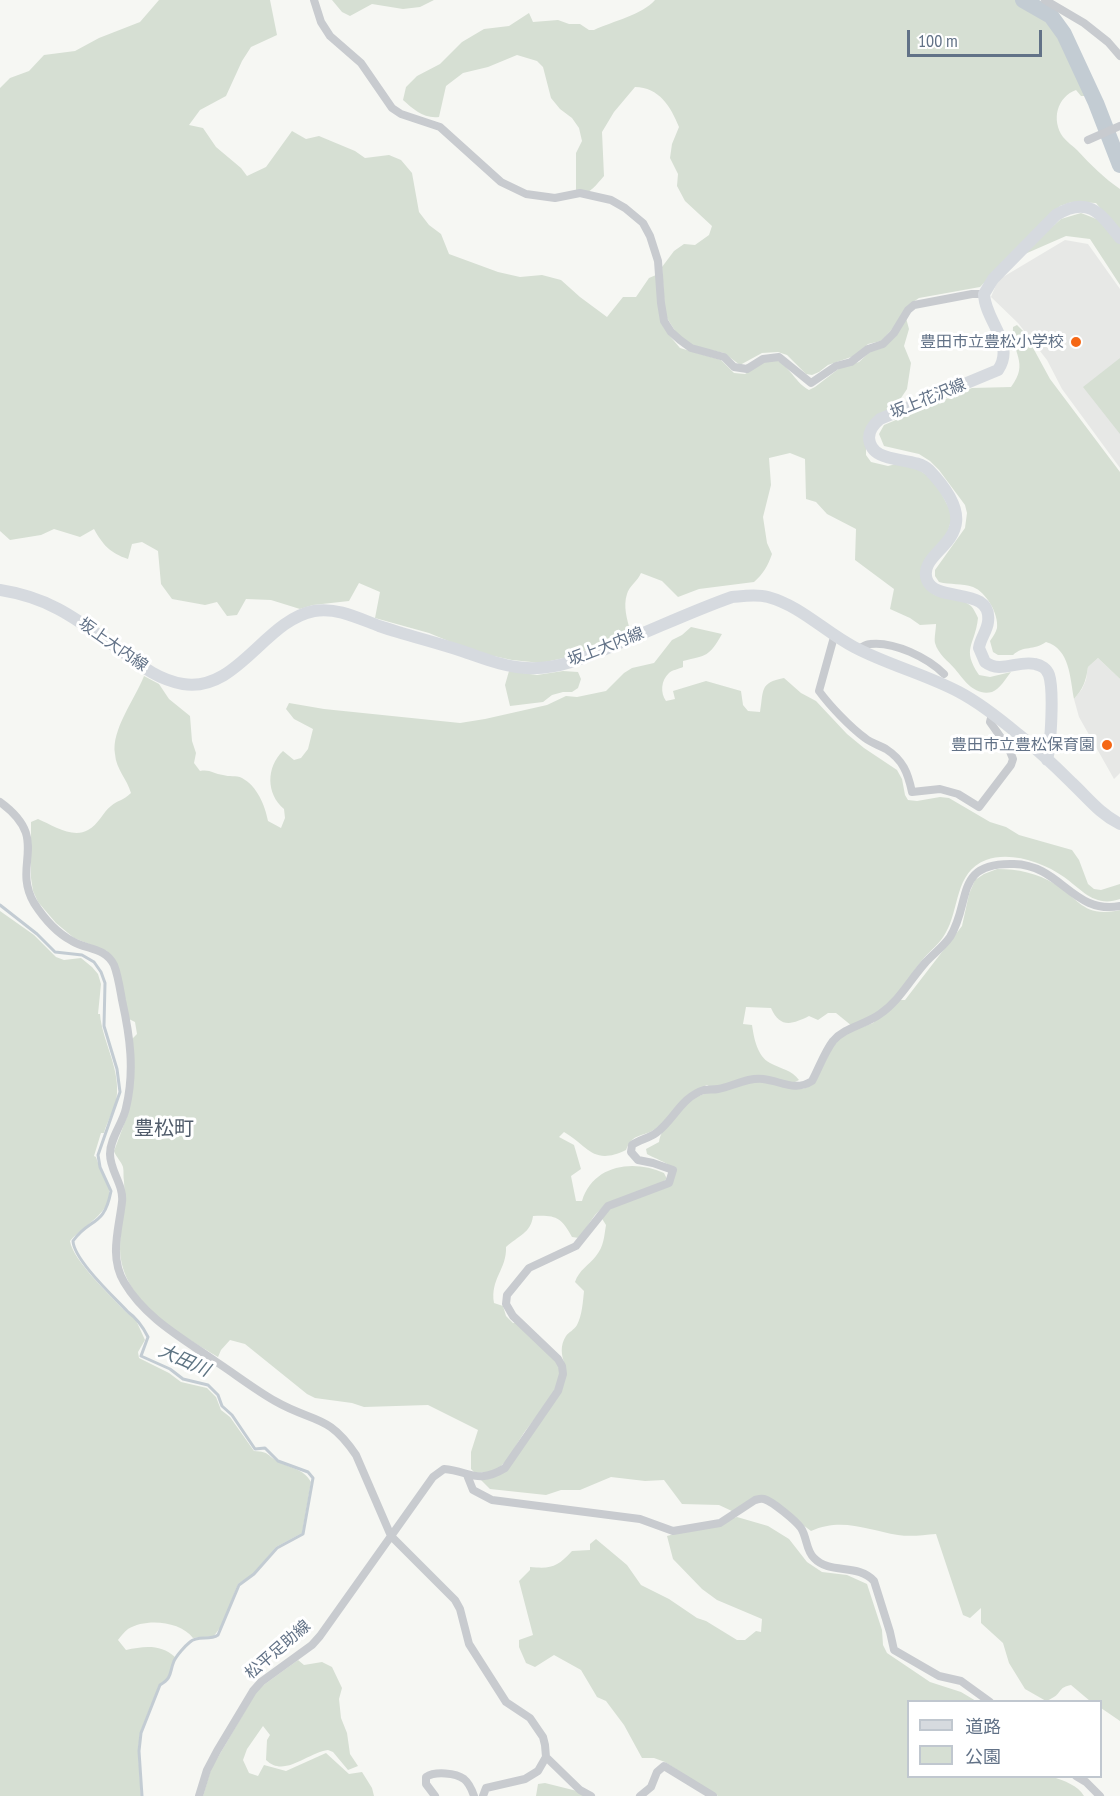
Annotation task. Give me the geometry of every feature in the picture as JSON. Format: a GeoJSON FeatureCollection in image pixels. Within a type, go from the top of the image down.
{"type":"FeatureCollection","features":[{"type":"Feature","properties":{"kind":"main road"},"geometry":{"type":"LineString","coordinates":[[984,294],[993,279],[1045,226],[1066,209],[1097,210],[1120,238]]}},
{"type":"Feature","properties":{"kind":"main road","name":"坂上花沢線"},"geometry":{"type":"LineString","coordinates":[[984,294],[988,311],[1005,348],[998,370],[880,419],[872,427],[869,436],[870,445],[882,456],[926,467],[947,492],[956,508],[957,522],[953,534],[928,564],[926,577],[932,587],[941,592],[972,598],[983,605],[988,622],[979,648],[985,662],[999,668],[1033,663],[1043,667],[1048,673],[1051,745],[1047,760]]}},
{"type":"Feature","properties":{"kind":"main road","name":"坂上大内線"},"geometry":{"type":"LineString","coordinates":[[0,590],[20,593],[46,602],[71,616],[156,675],[184,684],[200,685],[216,680],[286,623],[315,610],[338,611],[511,667],[548,668],[576,661],[732,597],[768,597],[787,604],[834,637],[857,649],[896,668],[960,693],[992,714],[1047,760],[1093,805],[1120,824]]}},
{"type":"Feature","properties":{"kind":"street"},"geometry":{"type":"LineString","coordinates":[[314,0],[321,22],[330,36],[361,63],[392,108],[401,114],[440,127],[501,182],[526,194],[555,198],[580,192],[618,204],[643,223],[658,261],[664,321],[671,332],[691,348],[724,357],[734,367],[747,369],[763,359],[779,357],[810,383],[836,366],[851,362],[868,349],[883,344],[914,305],[972,294],[984,294]]}},
{"type":"Feature","properties":{"kind":"street"},"geometry":{"type":"LineString","coordinates":[[1045,0],[1084,22],[1108,42],[1120,56]]}},
{"type":"Feature","properties":{"kind":"street"},"geometry":{"type":"LineString","coordinates":[[1092,138],[1120,126]]}},
{"type":"Feature","properties":{"kind":"street"},"geometry":{"type":"LineString","coordinates":[[834,637],[819,691],[829,704],[866,739],[886,749],[898,759],[909,774],[912,792],[940,789],[958,794],[979,807],[1011,765],[1013,759],[1009,749],[990,722],[992,714]]}},
{"type":"Feature","properties":{"kind":"street"},"geometry":{"type":"LineString","coordinates":[[857,649],[870,644],[909,651],[931,663],[944,674]]}},
{"type":"Feature","properties":{"kind":"street"},"geometry":{"type":"LineString","coordinates":[[0,802],[15,815],[27,832],[29,893],[41,914],[70,941],[105,954],[114,965],[130,1037],[132,1062],[126,1108],[110,1155],[122,1193],[115,1249],[122,1279],[146,1311],[181,1339],[278,1403],[327,1423],[336,1430],[356,1455],[391,1536],[455,1600],[460,1609],[469,1644],[506,1702],[530,1718],[543,1737],[546,1757],[580,1790],[591,1796]]}},
{"type":"Feature","properties":{"kind":"street"},"geometry":{"type":"LineString","coordinates":[[467,1475],[474,1477],[497,1473],[505,1468],[552,1400],[561,1383],[562,1366],[558,1359],[513,1316],[506,1304],[507,1295],[529,1268],[576,1246],[608,1206],[663,1185],[669,1182],[672,1176],[673,1170],[638,1160],[631,1152],[632,1145],[641,1138],[655,1134],[673,1117],[684,1101],[704,1090],[716,1090],[753,1079],[796,1087],[807,1085],[812,1081],[832,1042],[841,1033],[869,1022],[883,1013],[898,998],[926,961],[940,949],[957,923],[965,890],[971,879],[986,868],[1017,864],[1035,869],[1060,881],[1086,903],[1108,908],[1120,906]]}},
{"type":"Feature","properties":{"kind":"street","name":"松平足助線"},"geometry":{"type":"LineString","coordinates":[[199,1796],[207,1770],[250,1695],[261,1682],[312,1645],[437,1473],[444,1469],[467,1475]]}},
{"type":"Feature","properties":{"kind":"street"},"geometry":{"type":"LineString","coordinates":[[467,1475],[473,1490],[492,1500],[640,1519],[673,1531],[720,1522],[755,1500],[767,1500],[800,1527],[816,1561],[833,1568],[840,1567],[860,1572],[874,1581],[894,1650],[939,1676],[961,1681],[989,1700]]}},
{"type":"Feature","properties":{"kind":"street"},"geometry":{"type":"LineString","coordinates":[[483,1796],[486,1788],[533,1775],[546,1757]]}},
{"type":"Feature","properties":{"kind":"street"},"geometry":{"type":"LineString","coordinates":[[640,1796],[651,1787],[657,1772],[664,1766],[713,1796]]}},
{"type":"Feature","properties":{"kind":"street"},"geometry":{"type":"LineString","coordinates":[[435,1796],[426,1784],[426,1777],[433,1774],[462,1778],[474,1796]]}},
{"type":"Feature","properties":{"kind":"street"},"geometry":{"type":"LineString","coordinates":[[1079,1778],[1100,1796]]}},
{"type":"Feature","properties":{"kind":"shaded area","name":"豊田市立豊松小学校"},"geometry":{"type":"Polygon","coordinates":[[[1065,240],[1088,244],[1120,289],[1120,468],[1062,389],[1047,360],[1018,323],[991,297],[998,280],[1065,240]]]}},
{"type":"Feature","properties":{"kind":"shaded area","name":"豊田市立豊松保育園"},"geometry":{"type":"Polygon","coordinates":[[[1098,658],[1120,679],[1120,773],[1114,779],[1079,717],[1074,699],[1086,680],[1088,667],[1098,658]]]}},
{"type":"Feature","properties":{"kind":"green space"},"geometry":{"type":"Polygon","coordinates":[[[159,0],[270,0],[277,35],[251,47],[226,96],[200,110],[189,125],[203,128],[216,147],[247,176],[266,167],[292,131],[306,139],[319,136],[355,151],[365,158],[389,155],[401,160],[412,173],[419,212],[429,225],[441,234],[449,254],[498,272],[520,277],[542,275],[561,280],[607,317],[623,297],[636,297],[649,278],[656,275],[669,335],[680,348],[721,360],[734,373],[745,374],[771,358],[787,368],[809,390],[841,367],[859,362],[906,318],[909,329],[904,346],[911,363],[907,389],[899,401],[871,422],[866,435],[866,455],[871,462],[888,466],[896,464],[915,467],[935,481],[953,516],[945,539],[924,563],[922,574],[924,581],[933,594],[965,602],[972,607],[978,618],[970,652],[971,659],[979,675],[990,677],[1011,672],[1003,683],[992,692],[980,692],[975,689],[938,651],[935,641],[936,624],[920,625],[890,609],[894,589],[855,560],[856,529],[827,514],[816,502],[806,499],[805,459],[790,453],[769,458],[771,485],[763,517],[767,543],[772,554],[765,570],[754,582],[699,589],[678,597],[662,581],[641,573],[628,591],[625,603],[630,630],[573,656],[541,663],[512,660],[475,652],[429,633],[375,618],[380,592],[359,583],[349,601],[313,605],[300,609],[271,600],[246,599],[237,615],[227,616],[217,602],[205,605],[172,599],[161,584],[158,551],[142,542],[132,544],[128,559],[108,548],[94,529],[80,537],[54,529],[41,535],[10,540],[0,531],[0,88],[10,78],[29,71],[44,55],[75,51],[99,38],[140,22],[159,0]]]}},
{"type":"Feature","properties":{"kind":"green space"},"geometry":{"type":"Polygon","coordinates":[[[332,0],[434,0],[420,7],[403,9],[372,4],[350,16],[342,12],[332,0]]]}},
{"type":"Feature","properties":{"kind":"green space"},"geometry":{"type":"Polygon","coordinates":[[[655,0],[1018,0],[1051,24],[1076,66],[1086,96],[1081,96],[1076,90],[1069,93],[1060,103],[1057,123],[1065,139],[1120,189],[1120,232],[1096,203],[1072,202],[1060,206],[980,287],[919,298],[910,304],[898,323],[881,341],[868,344],[857,355],[828,365],[812,375],[806,374],[787,355],[778,352],[762,353],[740,365],[724,353],[693,346],[677,334],[667,318],[662,267],[674,251],[684,244],[695,245],[709,235],[712,226],[685,201],[677,186],[678,174],[670,158],[672,144],[679,127],[668,106],[657,94],[651,90],[635,87],[614,112],[602,132],[604,176],[592,189],[581,194],[576,194],[576,153],[582,141],[579,128],[551,98],[543,67],[537,61],[517,55],[488,67],[463,73],[446,86],[439,117],[424,115],[403,100],[406,87],[417,76],[440,64],[462,42],[484,29],[509,26],[529,13],[533,22],[558,20],[569,24],[580,24],[589,30],[594,30],[635,14],[655,0]]]}},
{"type":"Feature","properties":{"kind":"green space"},"geometry":{"type":"Polygon","coordinates":[[[1081,213],[1099,220],[1120,244],[1120,285],[1090,239],[1066,236],[1018,257],[1061,219],[1081,213]]]}},
{"type":"Feature","properties":{"kind":"green space"},"geometry":{"type":"Polygon","coordinates":[[[1017,325],[1025,333],[1050,379],[1120,472],[1120,679],[1098,658],[1088,667],[1084,684],[1074,699],[1068,665],[1060,651],[1046,642],[1013,655],[998,655],[993,652],[990,641],[997,628],[996,616],[987,598],[973,587],[939,582],[935,576],[935,570],[965,528],[967,513],[965,505],[930,461],[919,454],[884,446],[879,434],[884,425],[972,388],[1011,387],[1019,371],[1013,336],[1013,327],[1017,325]]]}},
{"type":"Feature","properties":{"kind":"green space"},"geometry":{"type":"Polygon","coordinates":[[[1120,358],[1120,434],[1083,387],[1120,358]]]}},
{"type":"Feature","properties":{"kind":"green space"},"geometry":{"type":"Polygon","coordinates":[[[691,627],[722,634],[707,654],[683,661],[683,667],[666,676],[662,687],[666,701],[675,699],[673,691],[706,681],[741,691],[743,705],[748,711],[760,712],[766,685],[784,678],[801,693],[816,701],[847,734],[864,748],[897,770],[908,800],[949,798],[990,822],[1006,827],[1019,835],[1072,850],[1079,860],[1088,884],[1094,889],[1101,890],[1120,884],[1120,899],[1103,901],[1096,899],[1056,872],[1016,857],[986,860],[968,873],[943,937],[893,1000],[877,1013],[852,1026],[836,1013],[828,1013],[818,1020],[809,1016],[787,1023],[778,1019],[771,1008],[746,1007],[743,1024],[752,1025],[762,1056],[799,1080],[793,1083],[778,1079],[712,1088],[707,1085],[698,1089],[661,1125],[632,1140],[626,1150],[606,1156],[592,1152],[564,1132],[559,1137],[574,1145],[581,1169],[571,1176],[576,1201],[582,1201],[587,1189],[595,1179],[616,1168],[640,1166],[664,1173],[667,1179],[606,1204],[579,1238],[572,1237],[561,1221],[553,1217],[533,1216],[527,1230],[506,1247],[504,1262],[494,1287],[494,1303],[503,1306],[506,1316],[513,1323],[518,1323],[547,1351],[559,1368],[560,1376],[553,1394],[505,1462],[490,1472],[475,1473],[471,1469],[471,1452],[478,1430],[428,1405],[364,1407],[315,1398],[245,1344],[230,1340],[218,1357],[203,1348],[155,1314],[130,1285],[123,1268],[120,1249],[124,1198],[123,1169],[114,1151],[129,1111],[132,1039],[137,1034],[135,1022],[129,1019],[107,951],[74,938],[56,923],[38,902],[31,878],[31,822],[38,819],[69,832],[82,832],[95,825],[111,806],[131,793],[117,764],[115,745],[120,725],[144,676],[159,684],[169,699],[190,716],[192,741],[196,753],[194,763],[200,771],[242,778],[247,781],[260,796],[268,821],[281,828],[285,818],[284,809],[278,803],[271,788],[273,765],[283,751],[294,760],[301,758],[308,749],[313,729],[294,719],[286,709],[289,703],[324,709],[460,723],[485,719],[547,705],[566,696],[577,697],[606,691],[632,668],[654,663],[672,640],[691,627]]]}},
{"type":"Feature","properties":{"kind":"green space"},"geometry":{"type":"Polygon","coordinates":[[[509,671],[537,675],[563,671],[578,672],[581,679],[578,688],[572,692],[552,695],[543,702],[510,706],[505,685],[509,671]]]}},
{"type":"Feature","properties":{"kind":"green space"},"geometry":{"type":"Polygon","coordinates":[[[997,869],[1034,874],[1055,884],[1090,910],[1108,912],[1120,910],[1120,1721],[1102,1709],[1102,1700],[1089,1700],[1071,1685],[1064,1687],[1048,1700],[1025,1689],[1009,1663],[1003,1643],[981,1623],[981,1608],[970,1618],[963,1615],[936,1534],[903,1536],[844,1525],[822,1527],[811,1531],[767,1498],[734,1512],[719,1505],[682,1504],[664,1480],[645,1481],[611,1477],[580,1490],[561,1490],[546,1495],[490,1489],[481,1480],[494,1477],[555,1401],[565,1365],[562,1346],[566,1336],[577,1325],[582,1308],[584,1291],[575,1282],[602,1245],[606,1225],[601,1217],[609,1208],[671,1183],[675,1172],[668,1165],[647,1154],[646,1149],[659,1142],[662,1132],[680,1108],[698,1096],[742,1084],[759,1082],[795,1089],[809,1087],[815,1082],[832,1048],[840,1038],[873,1023],[900,1000],[905,1000],[962,926],[969,894],[975,880],[997,869]]]}},
{"type":"Feature","properties":{"kind":"green space"},"geometry":{"type":"Polygon","coordinates":[[[0,911],[34,935],[56,957],[64,960],[81,958],[98,974],[101,984],[98,1014],[100,1014],[113,1063],[117,1098],[104,1133],[101,1133],[94,1156],[108,1185],[109,1198],[102,1212],[70,1241],[73,1249],[94,1278],[127,1313],[135,1318],[145,1340],[138,1352],[139,1358],[169,1373],[181,1382],[207,1388],[216,1397],[221,1410],[230,1417],[254,1451],[266,1453],[301,1472],[311,1482],[302,1533],[276,1547],[253,1574],[238,1584],[222,1625],[214,1636],[193,1638],[187,1632],[171,1625],[144,1623],[128,1629],[118,1640],[126,1650],[152,1647],[164,1650],[175,1657],[171,1672],[159,1685],[140,1733],[138,1751],[141,1796],[0,1796],[0,911]]]}},
{"type":"Feature","properties":{"kind":"green space"},"geometry":{"type":"Polygon","coordinates":[[[737,1517],[768,1526],[789,1539],[807,1562],[822,1572],[847,1575],[867,1584],[887,1653],[930,1682],[961,1692],[974,1700],[907,1700],[907,1778],[1056,1778],[1074,1786],[1084,1796],[718,1796],[665,1762],[654,1758],[642,1758],[624,1725],[606,1701],[597,1697],[581,1670],[554,1655],[535,1667],[526,1663],[519,1647],[519,1640],[533,1635],[519,1581],[530,1570],[530,1567],[554,1566],[572,1551],[590,1550],[590,1544],[596,1539],[627,1565],[641,1585],[669,1599],[697,1618],[737,1640],[745,1640],[756,1631],[761,1632],[762,1619],[717,1600],[702,1589],[673,1559],[667,1536],[737,1517]]]}},
{"type":"Feature","properties":{"kind":"green space"},"geometry":{"type":"Polygon","coordinates":[[[298,1660],[304,1665],[322,1662],[332,1667],[342,1688],[339,1699],[341,1718],[347,1733],[350,1754],[358,1766],[348,1770],[333,1752],[328,1750],[288,1766],[273,1765],[266,1760],[267,1740],[270,1735],[263,1726],[247,1749],[243,1760],[249,1773],[258,1776],[264,1765],[286,1771],[326,1753],[349,1774],[362,1772],[374,1796],[203,1796],[211,1769],[258,1689],[298,1660]]]}},
{"type":"Feature","properties":{"kind":"green space"},"geometry":{"type":"Polygon","coordinates":[[[545,1783],[577,1791],[585,1796],[536,1796],[538,1784],[545,1783]]]}},
{"type":"Feature","properties":{"kind":"waterway"},"geometry":{"type":"LineString","coordinates":[[1023,0],[1051,16],[1064,34],[1096,103],[1120,165]]}},
{"type":"Feature","properties":{"kind":"waterway","name":"大田川"},"geometry":{"type":"LineString","coordinates":[[0,905],[37,934],[55,952],[82,955],[94,962],[105,983],[104,1026],[117,1069],[120,1092],[98,1155],[100,1167],[111,1191],[108,1203],[100,1217],[79,1233],[73,1241],[75,1249],[87,1268],[142,1327],[148,1337],[141,1356],[170,1369],[183,1379],[208,1385],[218,1395],[222,1406],[232,1415],[255,1449],[265,1448],[278,1461],[308,1472],[313,1478],[303,1534],[277,1548],[254,1574],[239,1585],[218,1635],[196,1639],[188,1644],[175,1659],[169,1677],[160,1685],[141,1733],[139,1751],[142,1796]]}},
{"type":"Feature","properties":{"kind":"place","name":"豊田市立豊松小学校"},"geometry":{"type":"Point","coordinates":[1076,342]}},
{"type":"Feature","properties":{"kind":"place","name":"豊田市立豊松保育園"},"geometry":{"type":"Point","coordinates":[1107,745]}},
{"type":"Feature","properties":{"kind":"district","name":"豊松町"},"geometry":{"type":"Point","coordinates":[164,1129]}}]}
